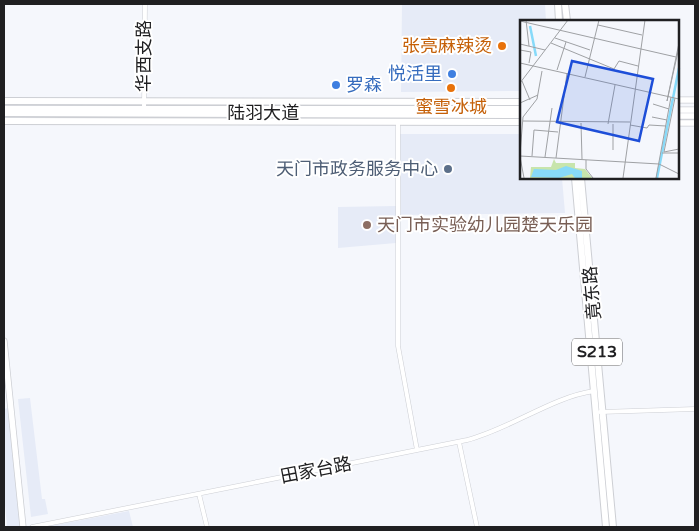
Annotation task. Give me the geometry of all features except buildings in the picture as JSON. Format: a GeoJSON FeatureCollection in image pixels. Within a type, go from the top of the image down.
{"type":"FeatureCollection","features":[{"type":"Feature","properties":{"kind":"main road"},"geometry":{"type":"LineString","coordinates":[[558,4],[559,20]]}},
{"type":"Feature","properties":{"kind":"main road"},"geometry":{"type":"LineString","coordinates":[[565,4],[567,20]]}},
{"type":"Feature","properties":{"kind":"main road"},"geometry":{"type":"LineString","coordinates":[[4,101],[144,104],[520,102]]}},
{"type":"Feature","properties":{"kind":"main road","name":"陆羽大道"},"geometry":{"type":"LineString","coordinates":[[4,109],[144,104],[520,109]]}},
{"type":"Feature","properties":{"kind":"main road","name":"陆羽大道"},"geometry":{"type":"LineString","coordinates":[[4,113],[520,115]]}},
{"type":"Feature","properties":{"kind":"main road"},"geometry":{"type":"LineString","coordinates":[[4,121],[520,122]]}},
{"type":"Feature","properties":{"kind":"main road","name":"竟东路"},"geometry":{"type":"LineString","coordinates":[[574,179],[594,391],[599,412],[613,527]]}},
{"type":"Feature","properties":{"kind":"main road","name":"竟东路"},"geometry":{"type":"LineString","coordinates":[[581,179],[606,527]]}},
{"type":"Feature","properties":{"kind":"street","name":"华西支路"},"geometry":{"type":"LineString","coordinates":[[144,104],[145,4]]}},
{"type":"Feature","properties":{"kind":"street"},"geometry":{"type":"LineString","coordinates":[[679,100],[695,100]]}},
{"type":"Feature","properties":{"kind":"street"},"geometry":{"type":"LineString","coordinates":[[679,110],[695,110]]}},
{"type":"Feature","properties":{"kind":"street"},"geometry":{"type":"LineString","coordinates":[[679,116],[695,116]]}},
{"type":"Feature","properties":{"kind":"street"},"geometry":{"type":"LineString","coordinates":[[398,122],[398,346],[417,450]]}},
{"type":"Feature","properties":{"kind":"street"},"geometry":{"type":"LineString","coordinates":[[679,123],[695,123]]}},
{"type":"Feature","properties":{"kind":"street"},"geometry":{"type":"LineString","coordinates":[[4,342],[23,527]]}},
{"type":"Feature","properties":{"kind":"street","name":"田家台路"},"geometry":{"type":"LineString","coordinates":[[32,527],[458,442],[488,434],[572,396],[594,391]]}},
{"type":"Feature","properties":{"kind":"street"},"geometry":{"type":"LineString","coordinates":[[599,412],[695,410]]}},
{"type":"Feature","properties":{"kind":"street"},"geometry":{"type":"LineString","coordinates":[[458,442],[477,527]]}},
{"type":"Feature","properties":{"kind":"street"},"geometry":{"type":"LineString","coordinates":[[199,494],[207,527]]}},
{"type":"Feature","properties":{"kind":"shaded area"},"geometry":{"type":"Polygon","coordinates":[[[402,4],[545,4],[546,20],[520,20],[520,91],[401,92],[402,4]]]}},
{"type":"Feature","properties":{"kind":"shaded area"},"geometry":{"type":"Polygon","coordinates":[[[400,134],[520,134],[520,179],[562,179],[565,213],[401,215],[400,134]]]}},
{"type":"Feature","properties":{"kind":"shaded area","name":"天门市实验幼儿园楚天乐园"},"geometry":{"type":"Polygon","coordinates":[[[396,206],[396,243],[338,248],[338,207],[396,206]]]}},
{"type":"Feature","properties":{"kind":"shaded area"},"geometry":{"type":"Polygon","coordinates":[[[30,398],[42,499],[45,499],[48,514],[31,517],[18,399],[30,398]]]}},
{"type":"Feature","properties":{"kind":"shaded area"},"geometry":{"type":"Polygon","coordinates":[[[8,408],[20,527],[7,527],[4,494],[4,409],[8,408]]]}},
{"type":"Feature","properties":{"kind":"shaded area"},"geometry":{"type":"Polygon","coordinates":[[[129,511],[133,527],[45,527],[129,511]]]}},
{"type":"Feature","properties":{"kind":"place","name":"张亮麻辣烫"},"geometry":{"type":"Point","coordinates":[502,46]}},
{"type":"Feature","properties":{"kind":"place","name":"悦活里"},"geometry":{"type":"Point","coordinates":[452,74]}},
{"type":"Feature","properties":{"kind":"place","name":"罗森"},"geometry":{"type":"Point","coordinates":[336,85]}},
{"type":"Feature","properties":{"kind":"place","name":"蜜雪冰城"},"geometry":{"type":"Point","coordinates":[451,88]}},
{"type":"Feature","properties":{"kind":"place","name":"天门市政务服务中心"},"geometry":{"type":"Point","coordinates":[448,169]}},
{"type":"Feature","properties":{"kind":"place","name":"天门市实验幼儿园楚天乐园"},"geometry":{"type":"Point","coordinates":[367,225]}}]}
